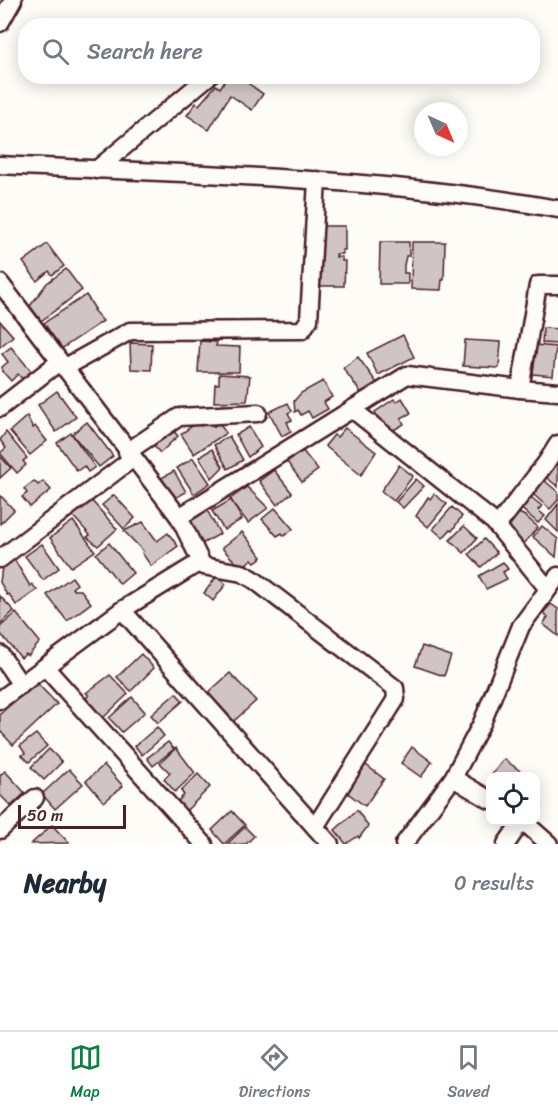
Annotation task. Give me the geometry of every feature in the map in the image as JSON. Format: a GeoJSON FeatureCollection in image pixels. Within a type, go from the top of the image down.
{"type":"FeatureCollection","features":[{"type":"Feature","properties":{"kind":"street"},"geometry":{"type":"LineString","coordinates":[[0,23],[13,0]]}},
{"type":"Feature","properties":{"kind":"street"},"geometry":{"type":"LineString","coordinates":[[96,170],[199,84]]}},
{"type":"Feature","properties":{"kind":"street"},"geometry":{"type":"LineString","coordinates":[[0,165],[317,180],[511,201],[558,209]]}},
{"type":"Feature","properties":{"kind":"street"},"geometry":{"type":"LineString","coordinates":[[0,408],[62,365],[130,331],[302,330],[309,320],[317,180]]}},
{"type":"Feature","properties":{"kind":"street"},"geometry":{"type":"LineString","coordinates":[[0,283],[130,456],[179,516],[200,562],[208,567],[242,573],[253,579],[395,688],[396,699],[315,827]]}},
{"type":"Feature","properties":{"kind":"street"},"geometry":{"type":"LineString","coordinates":[[520,389],[538,285],[558,285]]}},
{"type":"Feature","properties":{"kind":"street"},"geometry":{"type":"LineString","coordinates":[[179,516],[407,375],[558,392]]}},
{"type":"Feature","properties":{"kind":"street"},"geometry":{"type":"LineString","coordinates":[[352,409],[497,526],[553,583],[515,637],[482,723],[453,778],[404,844]]}},
{"type":"Feature","properties":{"kind":"street"},"geometry":{"type":"LineString","coordinates":[[0,559],[179,417],[258,413]]}},
{"type":"Feature","properties":{"kind":"street"},"geometry":{"type":"LineString","coordinates":[[497,526],[558,444]]}},
{"type":"Feature","properties":{"kind":"street"},"geometry":{"type":"LineString","coordinates":[[0,700],[122,610],[200,562]]}},
{"type":"Feature","properties":{"kind":"street"},"geometry":{"type":"LineString","coordinates":[[122,610],[330,844]]}},
{"type":"Feature","properties":{"kind":"street"},"geometry":{"type":"LineString","coordinates":[[0,654],[21,685]]}},
{"type":"Feature","properties":{"kind":"street"},"geometry":{"type":"LineString","coordinates":[[45,667],[204,844]]}},
{"type":"Feature","properties":{"kind":"street"},"geometry":{"type":"LineString","coordinates":[[453,778],[486,798]]}},
{"type":"Feature","properties":{"kind":"street"},"geometry":{"type":"LineString","coordinates":[[0,830],[35,798]]}},
{"type":"Feature","properties":{"kind":"street"},"geometry":{"type":"LineString","coordinates":[[506,844],[520,826]]}},
{"type":"Feature","properties":{"kind":"street"},"geometry":{"type":"LineString","coordinates":[[528,826],[549,844]]}},
{"type":"Feature","properties":{"kind":"building"},"geometry":{"type":"Polygon","coordinates":[[[223,84],[249,84],[263,94],[252,110],[230,95],[209,130],[187,115],[196,103],[199,105],[216,85],[220,88],[223,84]]]}},
{"type":"Feature","properties":{"kind":"building"},"geometry":{"type":"Polygon","coordinates":[[[315,226],[345,226],[345,250],[342,250],[342,254],[336,254],[336,257],[342,257],[342,261],[345,261],[344,286],[314,286],[315,226]]]}},
{"type":"Feature","properties":{"kind":"building"},"geometry":{"type":"Polygon","coordinates":[[[380,242],[409,242],[409,256],[406,256],[404,265],[404,273],[408,273],[408,284],[379,284],[380,242]]]}},
{"type":"Feature","properties":{"kind":"building"},"geometry":{"type":"Polygon","coordinates":[[[412,242],[445,242],[444,280],[442,280],[441,290],[411,289],[412,242]]]}},
{"type":"Feature","properties":{"kind":"building"},"geometry":{"type":"Polygon","coordinates":[[[47,244],[64,266],[52,275],[49,271],[37,281],[23,262],[47,244]]]}},
{"type":"Feature","properties":{"kind":"building"},"geometry":{"type":"Polygon","coordinates":[[[66,269],[82,290],[41,321],[30,306],[47,283],[66,269]]]}},
{"type":"Feature","properties":{"kind":"building"},"geometry":{"type":"Polygon","coordinates":[[[86,295],[95,309],[93,310],[103,321],[61,349],[44,323],[86,295]]]}},
{"type":"Feature","properties":{"kind":"building"},"geometry":{"type":"Polygon","coordinates":[[[0,321],[13,336],[0,347],[0,321]]]}},
{"type":"Feature","properties":{"kind":"building"},"geometry":{"type":"Polygon","coordinates":[[[543,328],[558,329],[558,344],[542,343],[543,328]]]}},
{"type":"Feature","properties":{"kind":"building"},"geometry":{"type":"Polygon","coordinates":[[[403,335],[414,357],[378,375],[367,353],[403,335]]]}},
{"type":"Feature","properties":{"kind":"building"},"geometry":{"type":"Polygon","coordinates":[[[465,340],[501,342],[499,368],[463,366],[465,340]]]}},
{"type":"Feature","properties":{"kind":"building"},"geometry":{"type":"Polygon","coordinates":[[[200,341],[217,342],[216,346],[240,347],[239,372],[198,372],[200,341]]]}},
{"type":"Feature","properties":{"kind":"building"},"geometry":{"type":"Polygon","coordinates":[[[130,343],[152,344],[151,370],[131,369],[130,343]]]}},
{"type":"Feature","properties":{"kind":"building"},"geometry":{"type":"Polygon","coordinates":[[[535,345],[556,347],[553,376],[533,374],[535,345]]]}},
{"type":"Feature","properties":{"kind":"building"},"geometry":{"type":"Polygon","coordinates":[[[11,347],[32,372],[23,380],[18,374],[11,381],[3,372],[2,367],[8,362],[2,354],[11,347]]]}},
{"type":"Feature","properties":{"kind":"building"},"geometry":{"type":"Polygon","coordinates":[[[358,357],[377,383],[362,394],[343,368],[358,357]]]}},
{"type":"Feature","properties":{"kind":"building"},"geometry":{"type":"Polygon","coordinates":[[[219,374],[250,376],[247,401],[214,402],[215,384],[219,384],[219,374]]]}},
{"type":"Feature","properties":{"kind":"building"},"geometry":{"type":"Polygon","coordinates":[[[323,381],[332,397],[324,402],[328,409],[312,418],[308,411],[301,415],[298,410],[295,412],[294,401],[301,393],[323,381]]]}},
{"type":"Feature","properties":{"kind":"building"},"geometry":{"type":"Polygon","coordinates":[[[57,391],[76,417],[56,432],[38,405],[57,391]]]}},
{"type":"Feature","properties":{"kind":"building"},"geometry":{"type":"Polygon","coordinates":[[[402,398],[411,413],[401,418],[404,424],[387,434],[375,412],[394,399],[396,402],[402,398]]]}},
{"type":"Feature","properties":{"kind":"building"},"geometry":{"type":"Polygon","coordinates":[[[288,403],[292,411],[288,413],[292,420],[287,422],[291,431],[282,436],[269,412],[288,403]]]}},
{"type":"Feature","properties":{"kind":"building"},"geometry":{"type":"Polygon","coordinates":[[[27,416],[33,428],[35,426],[47,441],[30,455],[10,431],[27,416]]]}},
{"type":"Feature","properties":{"kind":"building"},"geometry":{"type":"Polygon","coordinates":[[[209,421],[213,427],[219,423],[226,433],[194,454],[181,434],[198,422],[201,426],[209,421]]]}},
{"type":"Feature","properties":{"kind":"building"},"geometry":{"type":"Polygon","coordinates":[[[87,422],[113,456],[99,467],[72,434],[87,422]]]}},
{"type":"Feature","properties":{"kind":"building"},"geometry":{"type":"Polygon","coordinates":[[[168,425],[178,436],[160,453],[149,440],[168,425]]]}},
{"type":"Feature","properties":{"kind":"building"},"geometry":{"type":"Polygon","coordinates":[[[249,427],[261,447],[248,457],[236,435],[249,427]]]}},
{"type":"Feature","properties":{"kind":"building"},"geometry":{"type":"Polygon","coordinates":[[[345,428],[376,452],[361,475],[325,446],[334,435],[337,437],[345,428]]]}},
{"type":"Feature","properties":{"kind":"building"},"geometry":{"type":"Polygon","coordinates":[[[6,432],[27,458],[23,461],[26,465],[17,473],[0,453],[6,448],[0,440],[6,432]]]}},
{"type":"Feature","properties":{"kind":"building"},"geometry":{"type":"Polygon","coordinates":[[[71,433],[95,467],[88,472],[84,466],[77,471],[57,443],[71,433]]]}},
{"type":"Feature","properties":{"kind":"building"},"geometry":{"type":"Polygon","coordinates":[[[229,436],[243,460],[228,469],[214,445],[229,436]]]}},
{"type":"Feature","properties":{"kind":"building"},"geometry":{"type":"Polygon","coordinates":[[[212,449],[223,467],[212,478],[199,457],[212,449]]]}},
{"type":"Feature","properties":{"kind":"building"},"geometry":{"type":"Polygon","coordinates":[[[302,450],[318,470],[302,482],[287,462],[302,450]]]}},
{"type":"Feature","properties":{"kind":"building"},"geometry":{"type":"Polygon","coordinates":[[[0,456],[11,468],[0,478],[0,456]]]}},
{"type":"Feature","properties":{"kind":"building"},"geometry":{"type":"Polygon","coordinates":[[[193,458],[210,483],[194,494],[177,468],[193,458]]]}},
{"type":"Feature","properties":{"kind":"building"},"geometry":{"type":"Polygon","coordinates":[[[551,459],[558,465],[558,487],[540,472],[551,459]]]}},
{"type":"Feature","properties":{"kind":"building"},"geometry":{"type":"Polygon","coordinates":[[[399,465],[413,476],[394,501],[381,491],[399,465]]]}},
{"type":"Feature","properties":{"kind":"building"},"geometry":{"type":"Polygon","coordinates":[[[274,470],[292,493],[277,505],[259,481],[274,470]]]}},
{"type":"Feature","properties":{"kind":"building"},"geometry":{"type":"Polygon","coordinates":[[[174,471],[186,492],[170,501],[158,480],[174,471]]]}},
{"type":"Feature","properties":{"kind":"building"},"geometry":{"type":"Polygon","coordinates":[[[539,476],[558,492],[558,500],[550,509],[527,489],[539,476]]]}},
{"type":"Feature","properties":{"kind":"building"},"geometry":{"type":"Polygon","coordinates":[[[416,479],[424,486],[403,508],[396,502],[416,479]]]}},
{"type":"Feature","properties":{"kind":"building"},"geometry":{"type":"Polygon","coordinates":[[[34,481],[38,485],[43,481],[51,490],[30,507],[22,497],[27,493],[24,489],[34,481]]]}},
{"type":"Feature","properties":{"kind":"building"},"geometry":{"type":"Polygon","coordinates":[[[247,487],[268,508],[248,523],[230,499],[247,487]]]}},
{"type":"Feature","properties":{"kind":"building"},"geometry":{"type":"Polygon","coordinates":[[[434,494],[447,504],[428,527],[416,516],[428,497],[430,499],[434,494]]]}},
{"type":"Feature","properties":{"kind":"building"},"geometry":{"type":"Polygon","coordinates":[[[0,495],[14,510],[0,524],[0,495]]]}},
{"type":"Feature","properties":{"kind":"building"},"geometry":{"type":"Polygon","coordinates":[[[114,495],[135,518],[124,529],[102,505],[114,495]]]}},
{"type":"Feature","properties":{"kind":"building"},"geometry":{"type":"Polygon","coordinates":[[[528,495],[542,506],[538,510],[545,516],[538,523],[518,506],[528,495]]]}},
{"type":"Feature","properties":{"kind":"building"},"geometry":{"type":"Polygon","coordinates":[[[90,499],[117,529],[98,546],[87,537],[90,535],[72,515],[90,499]]]}},
{"type":"Feature","properties":{"kind":"building"},"geometry":{"type":"Polygon","coordinates":[[[231,500],[242,519],[224,530],[212,511],[231,500]]]}},
{"type":"Feature","properties":{"kind":"building"},"geometry":{"type":"Polygon","coordinates":[[[558,504],[558,532],[546,520],[558,504]]]}},
{"type":"Feature","properties":{"kind":"building"},"geometry":{"type":"Polygon","coordinates":[[[452,507],[462,516],[452,531],[450,530],[443,538],[433,529],[452,507]]]}},
{"type":"Feature","properties":{"kind":"building"},"geometry":{"type":"Polygon","coordinates":[[[275,508],[293,529],[284,536],[282,533],[277,536],[262,519],[275,508]]]}},
{"type":"Feature","properties":{"kind":"building"},"geometry":{"type":"Polygon","coordinates":[[[207,510],[220,534],[200,545],[187,522],[207,510]]]}},
{"type":"Feature","properties":{"kind":"building"},"geometry":{"type":"Polygon","coordinates":[[[512,510],[525,516],[538,527],[523,545],[500,523],[512,510]]]}},
{"type":"Feature","properties":{"kind":"building"},"geometry":{"type":"Polygon","coordinates":[[[73,521],[95,551],[71,567],[50,538],[73,521]]]}},
{"type":"Feature","properties":{"kind":"building"},"geometry":{"type":"Polygon","coordinates":[[[143,522],[157,541],[168,533],[178,546],[151,566],[142,553],[143,551],[124,531],[143,522]]]}},
{"type":"Feature","properties":{"kind":"building"},"geometry":{"type":"Polygon","coordinates":[[[464,526],[477,538],[464,553],[450,540],[464,526]]]}},
{"type":"Feature","properties":{"kind":"building"},"geometry":{"type":"Polygon","coordinates":[[[542,526],[558,539],[556,557],[533,537],[542,526]]]}},
{"type":"Feature","properties":{"kind":"building"},"geometry":{"type":"Polygon","coordinates":[[[242,532],[262,557],[255,562],[252,559],[241,568],[222,548],[242,532]]]}},
{"type":"Feature","properties":{"kind":"building"},"geometry":{"type":"Polygon","coordinates":[[[484,539],[497,553],[481,567],[469,554],[484,539]]]}},
{"type":"Feature","properties":{"kind":"building"},"geometry":{"type":"Polygon","coordinates":[[[109,543],[133,573],[120,584],[96,554],[109,543]]]}},
{"type":"Feature","properties":{"kind":"building"},"geometry":{"type":"Polygon","coordinates":[[[42,544],[59,568],[43,580],[25,556],[42,544]]]}},
{"type":"Feature","properties":{"kind":"building"},"geometry":{"type":"Polygon","coordinates":[[[14,559],[30,586],[32,584],[37,590],[16,605],[0,582],[2,567],[14,559]]]}},
{"type":"Feature","properties":{"kind":"building"},"geometry":{"type":"Polygon","coordinates":[[[503,562],[508,569],[503,572],[507,579],[486,589],[479,576],[503,562]]]}},
{"type":"Feature","properties":{"kind":"building"},"geometry":{"type":"Polygon","coordinates":[[[217,576],[226,584],[213,601],[204,593],[217,576]]]}},
{"type":"Feature","properties":{"kind":"building"},"geometry":{"type":"Polygon","coordinates":[[[72,577],[77,584],[72,588],[81,590],[91,603],[67,621],[47,595],[72,577]]]}},
{"type":"Feature","properties":{"kind":"building"},"geometry":{"type":"Polygon","coordinates":[[[0,596],[14,611],[0,624],[0,596]]]}},
{"type":"Feature","properties":{"kind":"building"},"geometry":{"type":"Polygon","coordinates":[[[551,604],[558,609],[558,636],[543,624],[548,617],[543,613],[551,604]]]}},
{"type":"Feature","properties":{"kind":"building"},"geometry":{"type":"Polygon","coordinates":[[[16,613],[40,642],[28,656],[26,654],[21,658],[0,633],[0,627],[16,613]]]}},
{"type":"Feature","properties":{"kind":"building"},"geometry":{"type":"Polygon","coordinates":[[[422,646],[451,656],[444,676],[415,666],[422,646]]]}},
{"type":"Feature","properties":{"kind":"building"},"geometry":{"type":"Polygon","coordinates":[[[141,654],[154,668],[131,691],[117,677],[141,654]]]}},
{"type":"Feature","properties":{"kind":"building"},"geometry":{"type":"Polygon","coordinates":[[[230,673],[256,701],[234,721],[208,693],[230,673]]]}},
{"type":"Feature","properties":{"kind":"building"},"geometry":{"type":"Polygon","coordinates":[[[110,675],[128,694],[103,718],[85,699],[89,695],[86,693],[110,675]]]}},
{"type":"Feature","properties":{"kind":"building"},"geometry":{"type":"Polygon","coordinates":[[[36,682],[57,704],[13,745],[0,731],[0,714],[36,682]]]}},
{"type":"Feature","properties":{"kind":"building"},"geometry":{"type":"Polygon","coordinates":[[[176,693],[183,701],[158,723],[151,715],[176,693]]]}},
{"type":"Feature","properties":{"kind":"building"},"geometry":{"type":"Polygon","coordinates":[[[132,697],[145,712],[122,732],[109,718],[132,697]]]}},
{"type":"Feature","properties":{"kind":"building"},"geometry":{"type":"Polygon","coordinates":[[[157,727],[164,736],[142,755],[135,746],[157,727]]]}},
{"type":"Feature","properties":{"kind":"building"},"geometry":{"type":"Polygon","coordinates":[[[36,734],[47,746],[29,762],[22,755],[25,753],[20,746],[36,734]]]}},
{"type":"Feature","properties":{"kind":"building"},"geometry":{"type":"Polygon","coordinates":[[[168,742],[174,749],[153,766],[147,758],[168,742]]]}},
{"type":"Feature","properties":{"kind":"building"},"geometry":{"type":"Polygon","coordinates":[[[412,747],[432,762],[421,777],[401,763],[412,747]]]}},
{"type":"Feature","properties":{"kind":"building"},"geometry":{"type":"Polygon","coordinates":[[[176,748],[195,773],[175,792],[164,779],[170,773],[160,763],[176,748]]]}},
{"type":"Feature","properties":{"kind":"building"},"geometry":{"type":"Polygon","coordinates":[[[49,749],[62,762],[44,780],[31,767],[49,749]]]}},
{"type":"Feature","properties":{"kind":"building"},"geometry":{"type":"Polygon","coordinates":[[[504,759],[522,772],[494,772],[504,759]]]}},
{"type":"Feature","properties":{"kind":"building"},"geometry":{"type":"Polygon","coordinates":[[[361,761],[384,779],[365,806],[341,788],[361,761]]]}},
{"type":"Feature","properties":{"kind":"building"},"geometry":{"type":"Polygon","coordinates":[[[104,765],[123,786],[104,802],[86,781],[104,765]]]}},
{"type":"Feature","properties":{"kind":"building"},"geometry":{"type":"Polygon","coordinates":[[[69,769],[83,784],[55,809],[42,794],[69,769]]]}},
{"type":"Feature","properties":{"kind":"building"},"geometry":{"type":"Polygon","coordinates":[[[5,771],[25,793],[11,806],[0,795],[0,775],[5,771]]]}},
{"type":"Feature","properties":{"kind":"building"},"geometry":{"type":"Polygon","coordinates":[[[198,774],[210,787],[186,811],[177,802],[184,795],[181,791],[198,774]]]}},
{"type":"Feature","properties":{"kind":"building"},"geometry":{"type":"Polygon","coordinates":[[[357,810],[368,826],[359,838],[358,836],[346,844],[335,830],[357,810]]]}},
{"type":"Feature","properties":{"kind":"building"},"geometry":{"type":"Polygon","coordinates":[[[232,811],[245,825],[224,844],[212,830],[232,811]]]}},
{"type":"Feature","properties":{"kind":"building"},"geometry":{"type":"Polygon","coordinates":[[[52,825],[69,843],[31,844],[52,825]]]}},
{"type":"Feature","properties":{"kind":"building"},"geometry":{"type":"Polygon","coordinates":[[[245,827],[254,836],[246,844],[227,844],[245,827]]]}}]}
